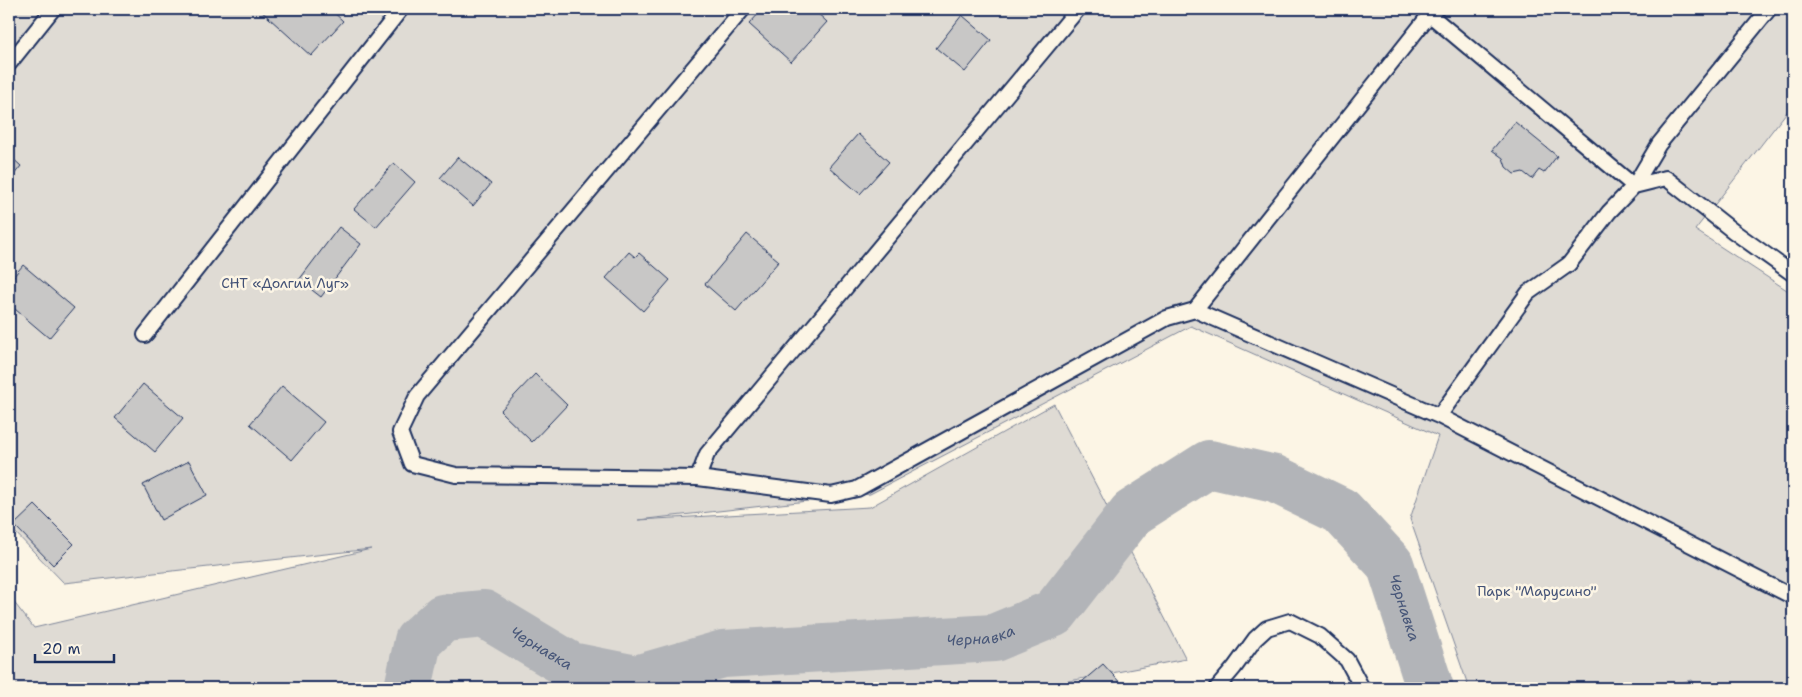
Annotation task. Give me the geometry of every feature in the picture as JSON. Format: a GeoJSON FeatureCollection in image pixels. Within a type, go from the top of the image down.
{"type":"FeatureCollection","features":[{"type":"Feature","properties":{"kind":"lane"},"geometry":{"type":"LineString","coordinates":[[9,64],[53,9]]}},
{"type":"Feature","properties":{"kind":"lane"},"geometry":{"type":"LineString","coordinates":[[145,335],[401,9]]}},
{"type":"Feature","properties":{"kind":"lane"},"geometry":{"type":"LineString","coordinates":[[743,9],[417,396],[400,432],[412,464],[456,475],[698,478],[831,495],[857,489],[1167,318],[1195,310],[1429,11],[1634,186]]}},
{"type":"Feature","properties":{"kind":"lane"},"geometry":{"type":"LineString","coordinates":[[698,478],[706,454],[1078,9]]}},
{"type":"Feature","properties":{"kind":"lane"},"geometry":{"type":"LineString","coordinates":[[1439,416],[1528,294],[1569,264],[1609,212],[1634,186],[1659,144],[1769,9]]}},
{"type":"Feature","properties":{"kind":"lane"},"geometry":{"type":"LineString","coordinates":[[1634,186],[1666,178],[1733,231],[1793,274]]}},
{"type":"Feature","properties":{"kind":"lane"},"geometry":{"type":"LineString","coordinates":[[1195,310],[1439,416],[1793,596]]}},
{"type":"Feature","properties":{"kind":"lane"},"geometry":{"type":"LineString","coordinates":[[1217,688],[1267,628],[1290,621],[1320,636],[1347,660],[1362,688]]}},
{"type":"Feature","properties":{"kind":"green space","name":"СНТ «Долгий Луг»"},"geometry":{"type":"Polygon","coordinates":[[[9,9],[1793,9],[1793,104],[1695,230],[1793,294],[1793,688],[1701,688],[1691,680],[1663,688],[1469,688],[1410,519],[1438,436],[1191,326],[870,494],[638,520],[870,507],[1054,404],[1186,659],[1032,688],[9,688],[9,596],[34,628],[371,549],[64,583],[9,526],[9,9]]]}},
{"type":"Feature","properties":{"kind":"building"},"geometry":{"type":"Polygon","coordinates":[[[259,9],[330,9],[343,21],[311,56],[259,9]]]}},
{"type":"Feature","properties":{"kind":"building"},"geometry":{"type":"Polygon","coordinates":[[[763,9],[813,9],[827,22],[791,62],[749,24],[763,9]]]}},
{"type":"Feature","properties":{"kind":"building"},"geometry":{"type":"Polygon","coordinates":[[[962,15],[991,40],[965,72],[936,48],[962,15]]]}},
{"type":"Feature","properties":{"kind":"building"},"geometry":{"type":"Polygon","coordinates":[[[1515,122],[1557,156],[1544,173],[1539,170],[1532,179],[1523,172],[1514,174],[1506,167],[1503,158],[1492,150],[1515,122]]]}},
{"type":"Feature","properties":{"kind":"building"},"geometry":{"type":"Polygon","coordinates":[[[858,134],[889,162],[860,194],[829,167],[858,134]]]}},
{"type":"Feature","properties":{"kind":"building"},"geometry":{"type":"Polygon","coordinates":[[[9,155],[21,166],[9,181],[9,155]]]}},
{"type":"Feature","properties":{"kind":"building"},"geometry":{"type":"Polygon","coordinates":[[[458,157],[491,184],[473,206],[440,178],[458,157]]]}},
{"type":"Feature","properties":{"kind":"building"},"geometry":{"type":"Polygon","coordinates":[[[394,163],[415,182],[376,227],[354,209],[394,163]]]}},
{"type":"Feature","properties":{"kind":"building"},"geometry":{"type":"Polygon","coordinates":[[[339,227],[361,244],[321,297],[299,280],[339,227]]]}},
{"type":"Feature","properties":{"kind":"building"},"geometry":{"type":"Polygon","coordinates":[[[747,234],[779,261],[736,311],[705,284],[747,234]]]}},
{"type":"Feature","properties":{"kind":"building"},"geometry":{"type":"Polygon","coordinates":[[[629,252],[635,257],[639,253],[670,280],[643,311],[606,278],[629,252]]]}},
{"type":"Feature","properties":{"kind":"building"},"geometry":{"type":"Polygon","coordinates":[[[23,265],[74,308],[49,338],[9,304],[9,282],[23,265]]]}},
{"type":"Feature","properties":{"kind":"building"},"geometry":{"type":"Polygon","coordinates":[[[535,374],[567,405],[532,442],[500,411],[535,374]]]}},
{"type":"Feature","properties":{"kind":"building"},"geometry":{"type":"Polygon","coordinates":[[[143,384],[183,418],[155,452],[115,418],[143,384]]]}},
{"type":"Feature","properties":{"kind":"building"},"geometry":{"type":"Polygon","coordinates":[[[282,386],[324,422],[292,460],[250,424],[282,386]]]}},
{"type":"Feature","properties":{"kind":"building"},"geometry":{"type":"Polygon","coordinates":[[[189,461],[207,495],[161,520],[143,485],[189,461]]]}},
{"type":"Feature","properties":{"kind":"building"},"geometry":{"type":"Polygon","coordinates":[[[35,505],[74,544],[53,565],[14,525],[35,505]]]}},
{"type":"Feature","properties":{"kind":"building"},"geometry":{"type":"Polygon","coordinates":[[[1103,664],[1125,688],[1079,688],[1077,686],[1103,664]]]}},
{"type":"Feature","properties":{"kind":"waterway","name":"Чернавка"},"geometry":{"type":"LineString","coordinates":[[408,688],[418,641],[443,618],[484,614],[571,666],[636,679],[723,654],[994,638],[1054,613],[1132,513],[1209,464],[1275,479],[1341,511],[1390,564],[1430,688]]}},
{"type":"Feature","properties":{"kind":"park label","name":"Парк \"Марусино\""},"geometry":{"type":"Point","coordinates":[1537,591]}}]}
